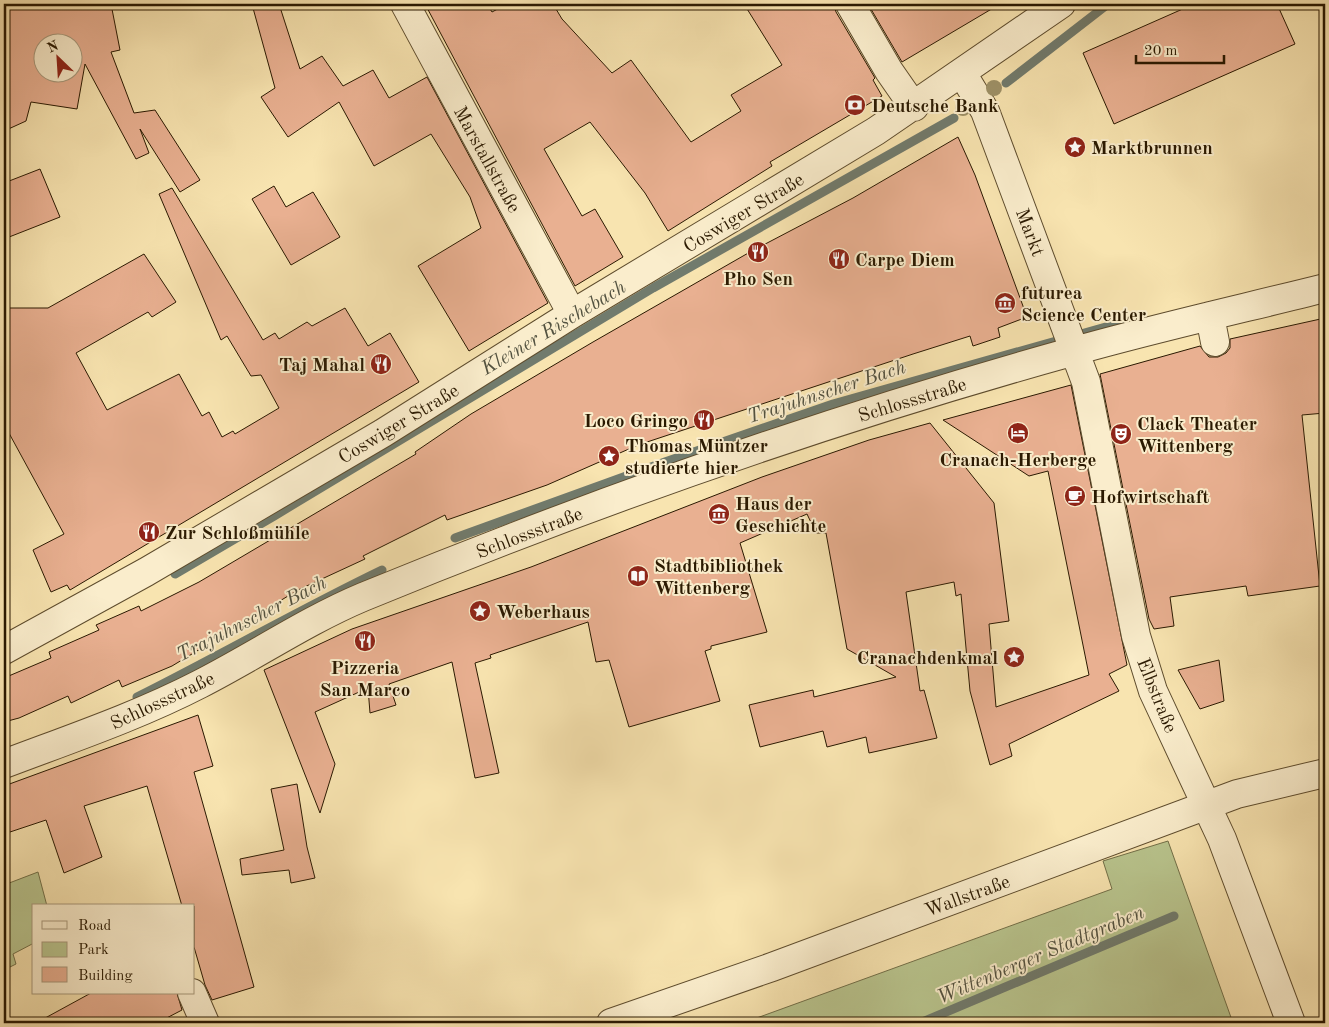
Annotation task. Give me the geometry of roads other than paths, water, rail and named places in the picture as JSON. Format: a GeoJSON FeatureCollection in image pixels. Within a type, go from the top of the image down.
{"type":"FeatureCollection","features":[{"type":"Feature","properties":{"kind":"street","name":"Marstallstraße"},"geometry":{"type":"LineString","coordinates":[[404,4],[572,314]]}},
{"type":"Feature","properties":{"kind":"street"},"geometry":{"type":"LineString","coordinates":[[850,4],[889,71],[914,107]]}},
{"type":"Feature","properties":{"kind":"street","name":"Coswiger Straße"},"geometry":{"type":"LineString","coordinates":[[4,650],[84,608],[293,486],[572,314],[747,210],[914,107],[1061,4]]}},
{"type":"Feature","properties":{"kind":"street","name":"Markt"},"geometry":{"type":"LineString","coordinates":[[962,73],[985,111],[1071,340]]}},
{"type":"Feature","properties":{"kind":"street"},"geometry":{"type":"LineString","coordinates":[[1071,340],[1210,316],[1325,288]]}},
{"type":"Feature","properties":{"kind":"street"},"geometry":{"type":"LineString","coordinates":[[1210,316],[1215,342]]}},
{"type":"Feature","properties":{"kind":"street","name":"Schlossstraße"},"geometry":{"type":"LineString","coordinates":[[4,764],[90,732],[197,686],[283,637],[358,599],[531,530],[1071,340]]}},
{"type":"Feature","properties":{"kind":"street","name":"Elbstraße"},"geometry":{"type":"LineString","coordinates":[[1071,340],[1086,382],[1136,636],[1153,691],[1222,839],[1291,1023]]}},
{"type":"Feature","properties":{"kind":"street","name":"Wallstraße"},"geometry":{"type":"LineString","coordinates":[[611,1023],[781,964],[1237,794],[1325,773]]}},
{"type":"Feature","properties":{"kind":"street"},"geometry":{"type":"LineString","coordinates":[[192,994],[205,1023]]}},
{"type":"Feature","properties":{"kind":"waterway","name":"Kleiner Rischebach"},"geometry":{"type":"LineString","coordinates":[[1006,83],[1108,4]]}},
{"type":"Feature","properties":{"kind":"waterway","name":"Kleiner Rischebach"},"geometry":{"type":"LineString","coordinates":[[175,574],[653,288],[954,118]]}},
{"type":"Feature","properties":{"kind":"waterway","name":"Trajuhnscher Bach"},"geometry":{"type":"LineString","coordinates":[[455,538],[833,404],[1127,321]]}},
{"type":"Feature","properties":{"kind":"waterway","name":"Trajuhnscher Bach"},"geometry":{"type":"LineString","coordinates":[[137,697],[382,570]]}},
{"type":"Feature","properties":{"kind":"waterway","name":"Wittenberger Stadtgraben"},"geometry":{"type":"LineString","coordinates":[[920,1023],[1174,916]]}},
{"type":"Feature","properties":{"kind":"place","name":"Deutsche Bank"},"geometry":{"type":"Point","coordinates":[855,105]}},
{"type":"Feature","properties":{"kind":"place","name":"Marktbrunnen"},"geometry":{"type":"Point","coordinates":[1075,147]}},
{"type":"Feature","properties":{"kind":"place","name":"Pho Sen"},"geometry":{"type":"Point","coordinates":[758,252]}},
{"type":"Feature","properties":{"kind":"place","name":"Carpe Diem"},"geometry":{"type":"Point","coordinates":[839,259]}},
{"type":"Feature","properties":{"kind":"place","name":"futurea Science Center"},"geometry":{"type":"Point","coordinates":[1005,303]}},
{"type":"Feature","properties":{"kind":"place","name":"Taj Mahal"},"geometry":{"type":"Point","coordinates":[381,364]}},
{"type":"Feature","properties":{"kind":"place","name":"Loco Gringo"},"geometry":{"type":"Point","coordinates":[704,420]}},
{"type":"Feature","properties":{"kind":"place","name":"Cranach-Herberge"},"geometry":{"type":"Point","coordinates":[1018,433]}},
{"type":"Feature","properties":{"kind":"place","name":"Clack Theater Wittenberg"},"geometry":{"type":"Point","coordinates":[1121,434]}},
{"type":"Feature","properties":{"kind":"place","name":"Thomas Müntzer studierte hier"},"geometry":{"type":"Point","coordinates":[609,456]}},
{"type":"Feature","properties":{"kind":"place","name":"Hofwirtschaft"},"geometry":{"type":"Point","coordinates":[1075,496]}},
{"type":"Feature","properties":{"kind":"place","name":"Haus der Geschichte"},"geometry":{"type":"Point","coordinates":[719,514]}},
{"type":"Feature","properties":{"kind":"place","name":"Zur Schloßmühle"},"geometry":{"type":"Point","coordinates":[149,532]}},
{"type":"Feature","properties":{"kind":"place","name":"Stadtbibliothek Wittenberg"},"geometry":{"type":"Point","coordinates":[638,576]}},
{"type":"Feature","properties":{"kind":"place","name":"Weberhaus"},"geometry":{"type":"Point","coordinates":[480,611]}},
{"type":"Feature","properties":{"kind":"place","name":"Pizzeria San Marco"},"geometry":{"type":"Point","coordinates":[365,641]}},
{"type":"Feature","properties":{"kind":"place","name":"Cranachdenkmal"},"geometry":{"type":"Point","coordinates":[1014,657]}}]}
